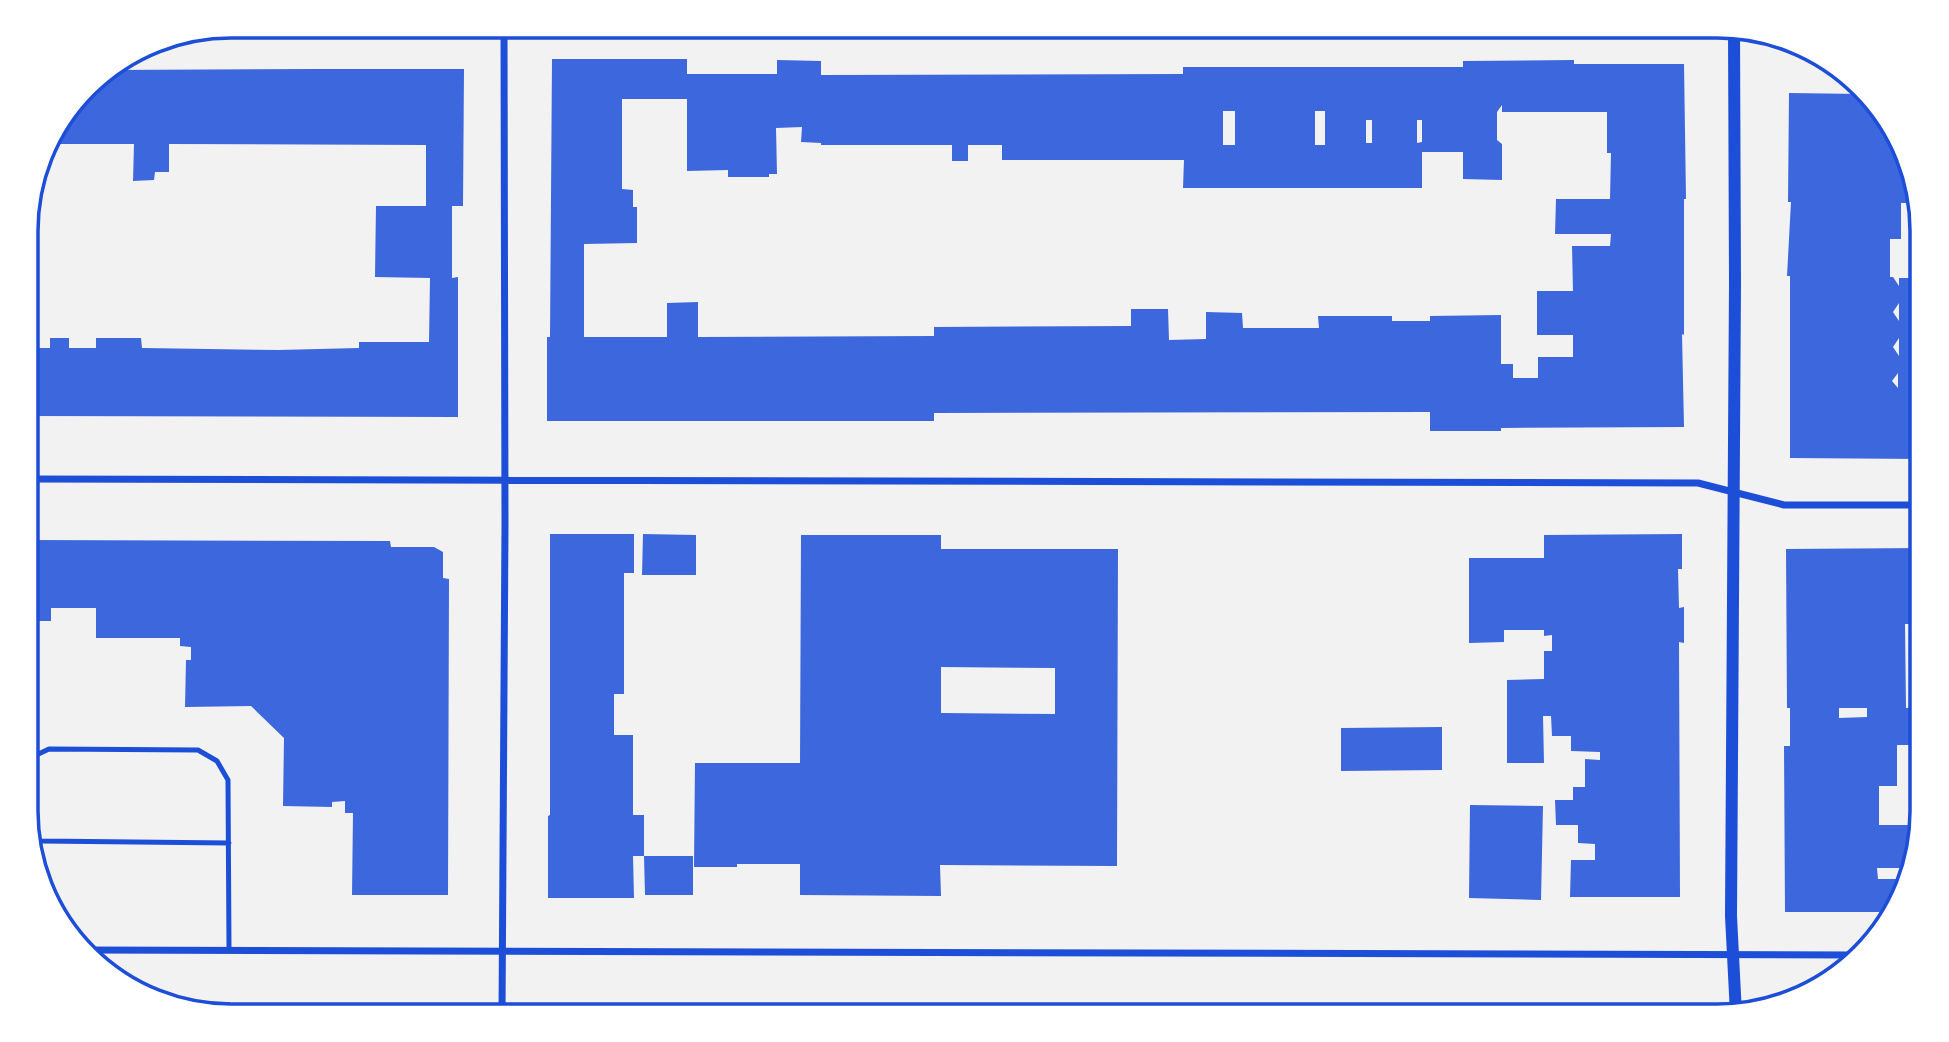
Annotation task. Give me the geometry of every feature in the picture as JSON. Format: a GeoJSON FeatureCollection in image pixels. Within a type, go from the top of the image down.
{"type":"FeatureCollection","features":[{"type":"Feature","properties":{"kind":"street"},"geometry":{"type":"LineString","coordinates":[[502,1004],[504,39]]}},
{"type":"Feature","properties":{"kind":"street"},"geometry":{"type":"LineString","coordinates":[[1734,39],[1731,916],[1735,1002]]}},
{"type":"Feature","properties":{"kind":"street"},"geometry":{"type":"LineString","coordinates":[[39,479],[1698,483],[1784,505],[1910,505]]}},
{"type":"Feature","properties":{"kind":"street"},"geometry":{"type":"LineString","coordinates":[[98,950],[1846,955]]}},
{"type":"Feature","properties":{"kind":"lane"},"geometry":{"type":"LineString","coordinates":[[38,754],[49,749],[198,750],[217,761],[228,780],[229,950]]}},
{"type":"Feature","properties":{"kind":"lane"},"geometry":{"type":"LineString","coordinates":[[41,841],[229,843]]}},
{"type":"Feature","properties":{"kind":"building"},"geometry":{"type":"Polygon","coordinates":[[[552,59],[687,59],[687,74],[777,74],[777,60],[821,61],[821,75],[1183,74],[1183,67],[1463,67],[1463,61],[1574,60],[1574,64],[1684,64],[1684,427],[1430,431],[1430,412],[934,413],[934,421],[547,421],[547,337],[550,337],[552,59]],[[622,99],[622,189],[633,190],[633,207],[637,207],[637,243],[584,244],[584,337],[667,337],[667,303],[698,302],[698,337],[934,336],[934,327],[1131,326],[1131,309],[1168,309],[1169,340],[1206,339],[1206,312],[1242,313],[1243,328],[1319,328],[1318,316],[1392,316],[1392,321],[1430,321],[1430,316],[1501,315],[1501,364],[1513,364],[1513,378],[1538,378],[1538,357],[1573,357],[1573,335],[1537,335],[1537,291],[1573,291],[1572,246],[1610,246],[1611,234],[1555,234],[1556,199],[1610,199],[1611,153],[1607,153],[1607,112],[1502,112],[1502,105],[1497,112],[1497,140],[1502,144],[1502,180],[1463,179],[1463,152],[1422,152],[1422,188],[1183,188],[1184,160],[1002,160],[1002,145],[968,145],[968,161],[952,161],[952,145],[821,145],[801,142],[802,127],[776,128],[777,174],[769,174],[769,177],[728,177],[728,170],[687,171],[687,99],[622,99]],[[1223,111],[1223,145],[1235,145],[1235,111],[1223,111]],[[1315,111],[1315,145],[1325,145],[1325,111],[1315,111]],[[1366,120],[1366,143],[1372,143],[1372,120],[1366,120]],[[1417,120],[1417,143],[1422,142],[1422,120],[1417,120]]]}},
{"type":"Feature","properties":{"kind":"building"},"geometry":{"type":"Polygon","coordinates":[[[464,69],[463,206],[452,206],[452,278],[458,277],[458,417],[39,416],[39,348],[50,348],[50,338],[69,338],[69,348],[96,348],[96,338],[141,338],[142,348],[279,350],[359,348],[359,342],[429,342],[430,278],[375,277],[376,206],[426,206],[426,145],[169,144],[169,172],[155,172],[154,180],[133,181],[134,144],[60,144],[86,104],[126,70],[464,69]]]}},
{"type":"Feature","properties":{"kind":"building"},"geometry":{"type":"Polygon","coordinates":[[[1789,93],[1853,94],[1885,135],[1896,158],[1908,203],[1901,203],[1901,239],[1890,239],[1890,277],[1893,277],[1899,286],[1899,278],[1910,278],[1910,459],[1790,458],[1790,276],[1787,276],[1791,202],[1788,202],[1789,93]],[[1899,303],[1893,312],[1899,321],[1899,303]],[[1899,338],[1893,347],[1899,356],[1899,338]],[[1898,373],[1892,381],[1898,388],[1898,373]]]}},
{"type":"Feature","properties":{"kind":"building"},"geometry":{"type":"Polygon","coordinates":[[[550,534],[634,534],[634,573],[624,573],[624,694],[614,694],[614,735],[633,735],[633,815],[644,815],[644,856],[633,856],[634,898],[548,898],[550,534]]]}},
{"type":"Feature","properties":{"kind":"building"},"geometry":{"type":"Polygon","coordinates":[[[643,534],[696,535],[696,575],[642,575],[643,534]]]}},
{"type":"Feature","properties":{"kind":"building"},"geometry":{"type":"Polygon","coordinates":[[[1682,534],[1682,569],[1678,569],[1679,608],[1684,607],[1684,643],[1679,642],[1680,897],[1570,897],[1571,860],[1595,860],[1595,844],[1578,843],[1578,825],[1556,825],[1555,800],[1573,800],[1573,787],[1585,787],[1585,759],[1600,760],[1600,752],[1571,751],[1571,736],[1552,736],[1551,716],[1543,716],[1544,763],[1507,763],[1507,680],[1544,679],[1544,651],[1552,651],[1552,635],[1544,636],[1544,630],[1504,630],[1504,642],[1469,643],[1469,558],[1544,558],[1544,535],[1682,534]]]}},
{"type":"Feature","properties":{"kind":"building"},"geometry":{"type":"Polygon","coordinates":[[[801,535],[941,535],[941,549],[1118,549],[1117,866],[940,865],[941,896],[800,895],[800,864],[694,867],[695,763],[800,763],[801,535]],[[941,667],[941,713],[1055,714],[1055,668],[941,667]]]}},
{"type":"Feature","properties":{"kind":"building"},"geometry":{"type":"Polygon","coordinates":[[[38,540],[390,541],[391,547],[434,547],[443,552],[443,578],[449,579],[448,895],[352,895],[353,813],[345,813],[345,801],[332,802],[332,807],[283,806],[284,738],[251,706],[185,707],[186,660],[191,660],[191,647],[180,646],[180,638],[96,638],[96,608],[51,608],[51,621],[38,621],[38,540]]]}},
{"type":"Feature","properties":{"kind":"building"},"geometry":{"type":"Polygon","coordinates":[[[1910,548],[1910,624],[1905,624],[1906,708],[1910,708],[1910,745],[1897,745],[1897,786],[1879,786],[1879,825],[1909,825],[1909,836],[1901,868],[1877,868],[1878,879],[1898,879],[1882,912],[1785,912],[1784,746],[1790,746],[1790,708],[1787,708],[1786,549],[1910,548]],[[1839,708],[1839,718],[1867,717],[1867,708],[1839,708]]]}},
{"type":"Feature","properties":{"kind":"building"},"geometry":{"type":"Polygon","coordinates":[[[1442,727],[1442,770],[1341,771],[1341,728],[1442,727]]]}},
{"type":"Feature","properties":{"kind":"building"},"geometry":{"type":"Polygon","coordinates":[[[1470,805],[1543,806],[1541,900],[1469,898],[1470,805]]]}},
{"type":"Feature","properties":{"kind":"building"},"geometry":{"type":"Polygon","coordinates":[[[644,856],[693,856],[693,895],[645,895],[644,856]]]}}]}
